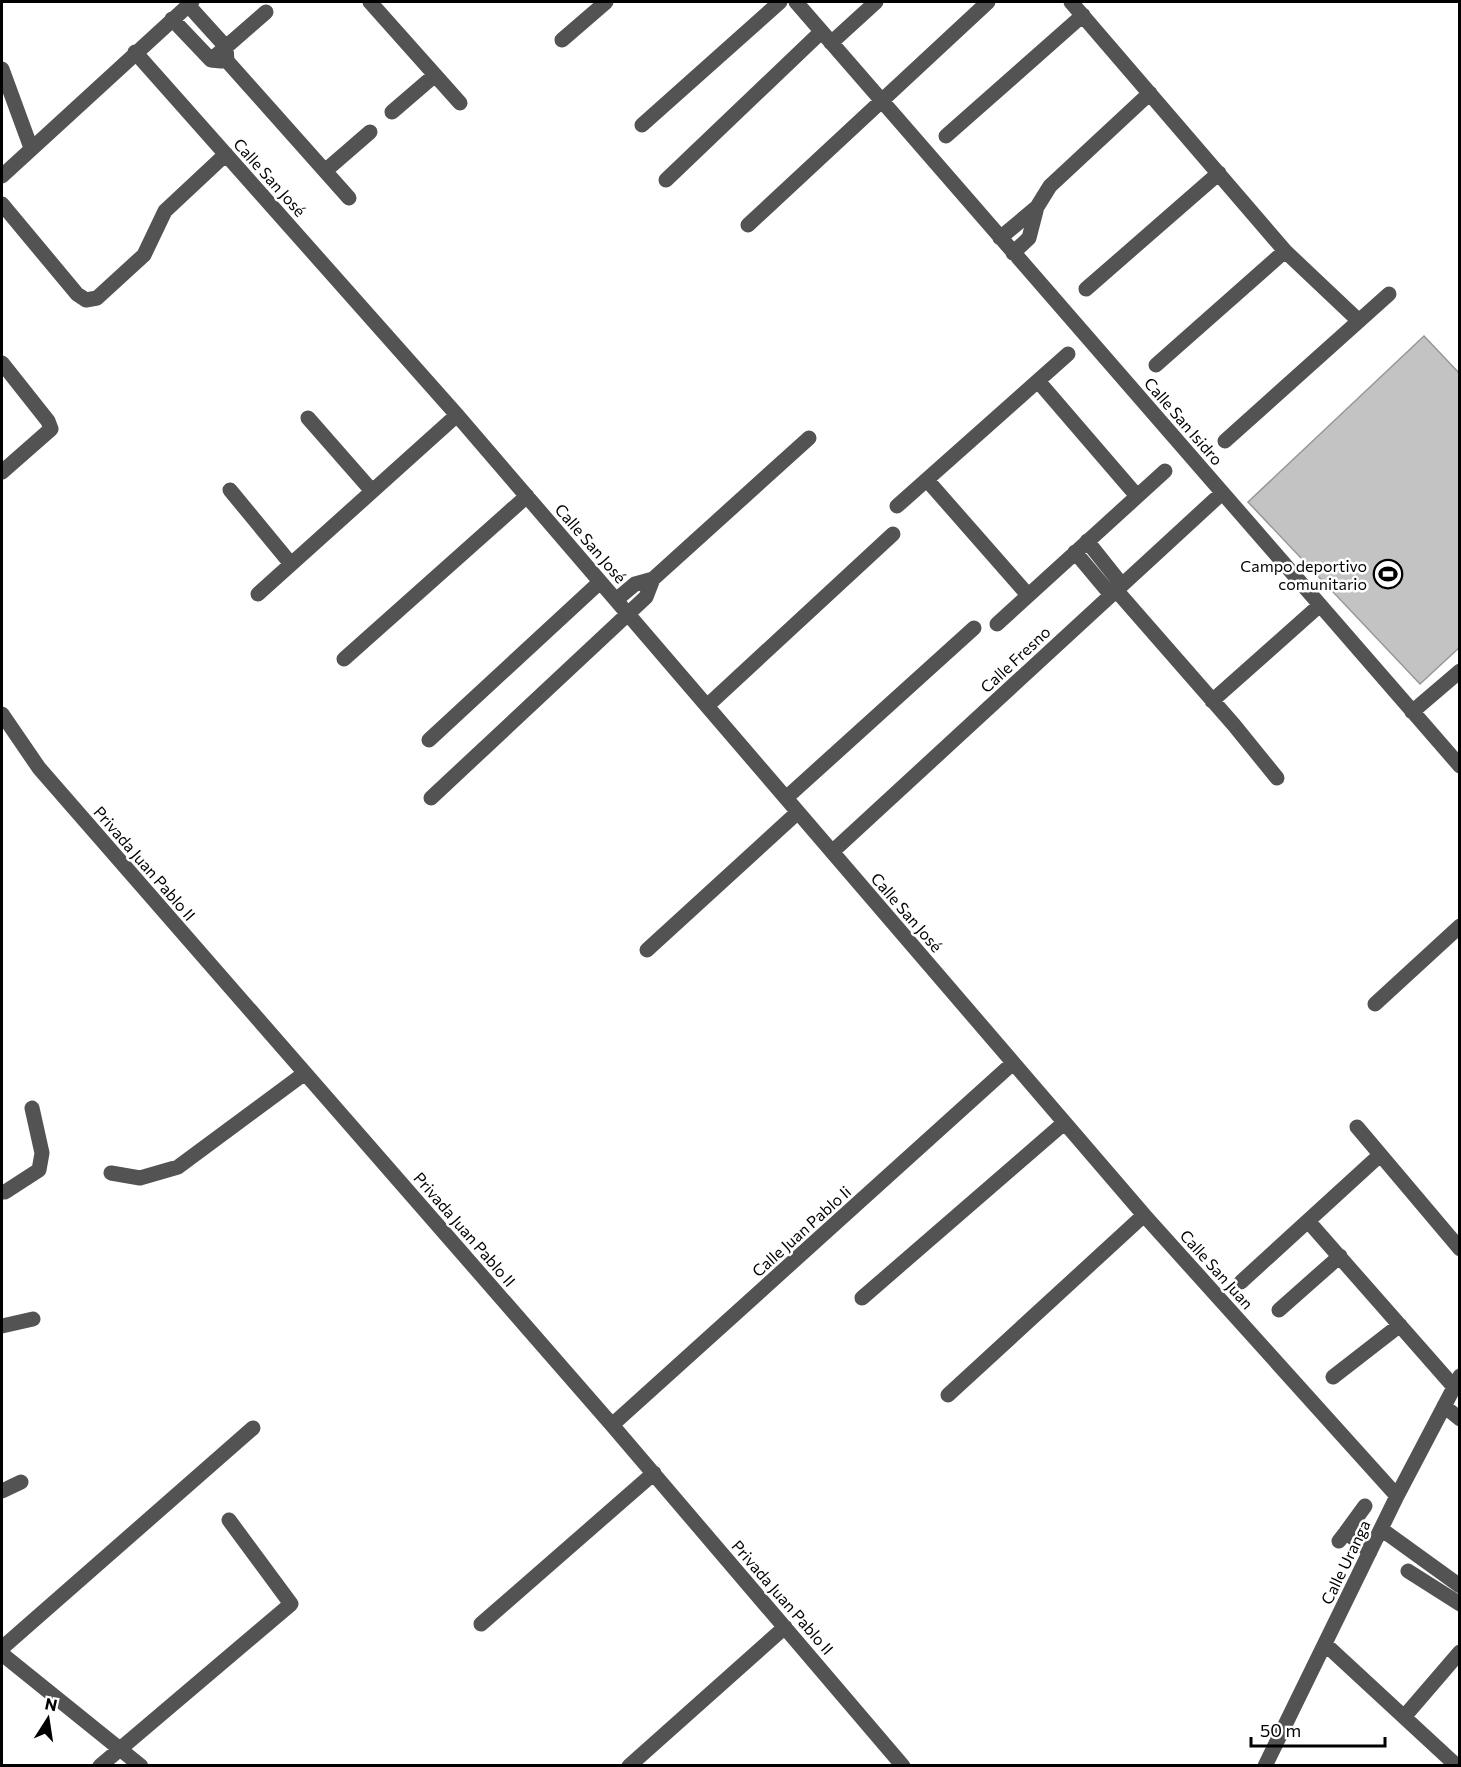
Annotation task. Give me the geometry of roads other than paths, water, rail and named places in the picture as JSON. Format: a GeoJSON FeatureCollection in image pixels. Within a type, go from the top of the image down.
{"type":"FeatureCollection","features":[{"type":"Feature","properties":{"kind":"street"},"geometry":{"type":"LineString","coordinates":[[370,2],[460,103]]}},
{"type":"Feature","properties":{"kind":"street"},"geometry":{"type":"LineString","coordinates":[[562,40],[606,2]]}},
{"type":"Feature","properties":{"kind":"street"},"geometry":{"type":"LineString","coordinates":[[642,125],[780,2]]}},
{"type":"Feature","properties":{"kind":"street","name":"Calle San Isidro"},"geometry":{"type":"LineString","coordinates":[[796,2],[1460,766]]}},
{"type":"Feature","properties":{"kind":"street"},"geometry":{"type":"LineString","coordinates":[[666,180],[826,37],[876,2]]}},
{"type":"Feature","properties":{"kind":"street"},"geometry":{"type":"LineString","coordinates":[[748,225],[988,2]]}},
{"type":"Feature","properties":{"kind":"street"},"geometry":{"type":"LineString","coordinates":[[1071,2],[1285,251],[1359,321]]}},
{"type":"Feature","properties":{"kind":"street"},"geometry":{"type":"LineString","coordinates":[[2,176],[190,3],[226,54],[349,198]]}},
{"type":"Feature","properties":{"kind":"street"},"geometry":{"type":"LineString","coordinates":[[172,19],[211,60],[226,54],[266,12]]}},
{"type":"Feature","properties":{"kind":"street"},"geometry":{"type":"LineString","coordinates":[[946,136],[1083,15]]}},
{"type":"Feature","properties":{"kind":"street","name":"Calle San José"},"geometry":{"type":"LineString","coordinates":[[135,52],[527,496],[1014,1063]]}},
{"type":"Feature","properties":{"kind":"street"},"geometry":{"type":"LineString","coordinates":[[2,69],[31,148]]}},
{"type":"Feature","properties":{"kind":"street"},"geometry":{"type":"LineString","coordinates":[[392,112],[435,75]]}},
{"type":"Feature","properties":{"kind":"street"},"geometry":{"type":"LineString","coordinates":[[1013,253],[1029,238],[1037,207],[1050,186],[1150,93]]}},
{"type":"Feature","properties":{"kind":"street"},"geometry":{"type":"LineString","coordinates":[[325,171],[370,132]]}},
{"type":"Feature","properties":{"kind":"street"},"geometry":{"type":"LineString","coordinates":[[2,204],[77,294],[86,300],[97,298],[144,255],[165,211],[226,154]]}},
{"type":"Feature","properties":{"kind":"street"},"geometry":{"type":"LineString","coordinates":[[1086,289],[1219,173]]}},
{"type":"Feature","properties":{"kind":"street"},"geometry":{"type":"LineString","coordinates":[[1000,238],[1037,207]]}},
{"type":"Feature","properties":{"kind":"street"},"geometry":{"type":"LineString","coordinates":[[1156,365],[1285,251]]}},
{"type":"Feature","properties":{"kind":"street"},"geometry":{"type":"LineString","coordinates":[[1225,441],[1389,294]]}},
{"type":"Feature","properties":{"kind":"street"},"geometry":{"type":"LineString","coordinates":[[897,506],[1068,354]]}},
{"type":"Feature","properties":{"kind":"street"},"geometry":{"type":"LineString","coordinates":[[2,363],[48,421],[51,429],[2,472]]}},
{"type":"Feature","properties":{"kind":"street"},"geometry":{"type":"LineString","coordinates":[[1038,381],[1137,496]]}},
{"type":"Feature","properties":{"kind":"street"},"geometry":{"type":"LineString","coordinates":[[258,594],[457,416]]}},
{"type":"Feature","properties":{"kind":"street"},"geometry":{"type":"LineString","coordinates":[[308,418],[372,491]]}},
{"type":"Feature","properties":{"kind":"street"},"geometry":{"type":"LineString","coordinates":[[616,600],[635,584],[653,579],[809,438]]}},
{"type":"Feature","properties":{"kind":"street"},"geometry":{"type":"LineString","coordinates":[[997,624],[1165,471]]}},
{"type":"Feature","properties":{"kind":"street"},"geometry":{"type":"LineString","coordinates":[[927,480],[1028,595]]}},
{"type":"Feature","properties":{"kind":"street"},"geometry":{"type":"LineString","coordinates":[[230,490],[291,564]]}},
{"type":"Feature","properties":{"kind":"street","name":"Calle Fresno"},"geometry":{"type":"LineString","coordinates":[[832,852],[1222,493]]}},
{"type":"Feature","properties":{"kind":"street"},"geometry":{"type":"LineString","coordinates":[[344,659],[527,496]]}},
{"type":"Feature","properties":{"kind":"street"},"geometry":{"type":"LineString","coordinates":[[707,706],[893,534]]}},
{"type":"Feature","properties":{"kind":"street"},"geometry":{"type":"LineString","coordinates":[[1087,541],[1116,590]]}},
{"type":"Feature","properties":{"kind":"street"},"geometry":{"type":"LineString","coordinates":[[1075,552],[1116,590],[1234,725],[1277,778]]}},
{"type":"Feature","properties":{"kind":"street"},"geometry":{"type":"LineString","coordinates":[[431,798],[646,597],[653,579]]}},
{"type":"Feature","properties":{"kind":"street"},"geometry":{"type":"LineString","coordinates":[[429,740],[600,582]]}},
{"type":"Feature","properties":{"kind":"street"},"geometry":{"type":"LineString","coordinates":[[1212,701],[1320,605]]}},
{"type":"Feature","properties":{"kind":"street"},"geometry":{"type":"LineString","coordinates":[[786,798],[974,628]]}},
{"type":"Feature","properties":{"kind":"street"},"geometry":{"type":"LineString","coordinates":[[1412,712],[1460,671]]}},
{"type":"Feature","properties":{"kind":"street","name":"Privada Juan Pablo II"},"geometry":{"type":"LineString","coordinates":[[2,714],[39,768],[654,1473],[903,1766]]}},
{"type":"Feature","properties":{"kind":"street"},"geometry":{"type":"LineString","coordinates":[[647,950],[798,812]]}},
{"type":"Feature","properties":{"kind":"street"},"geometry":{"type":"LineString","coordinates":[[1375,1004],[1460,926]]}},
{"type":"Feature","properties":{"kind":"street","name":"Calle San Juan"},"geometry":{"type":"LineString","coordinates":[[1014,1063],[1144,1215],[1397,1496]]}},
{"type":"Feature","properties":{"kind":"street","name":"Calle Juan Pablo Ii"},"geometry":{"type":"LineString","coordinates":[[612,1425],[1014,1063]]}},
{"type":"Feature","properties":{"kind":"street"},"geometry":{"type":"LineString","coordinates":[[111,1173],[140,1178],[178,1167],[305,1073]]}},
{"type":"Feature","properties":{"kind":"street"},"geometry":{"type":"LineString","coordinates":[[2,1192],[39,1170],[42,1153],[32,1108]]}},
{"type":"Feature","properties":{"kind":"street"},"geometry":{"type":"LineString","coordinates":[[862,1298],[1064,1123]]}},
{"type":"Feature","properties":{"kind":"street"},"geometry":{"type":"LineString","coordinates":[[1357,1127],[1460,1249]]}},
{"type":"Feature","properties":{"kind":"street"},"geometry":{"type":"LineString","coordinates":[[1241,1282],[1380,1155]]}},
{"type":"Feature","properties":{"kind":"street"},"geometry":{"type":"LineString","coordinates":[[948,1395],[1144,1215]]}},
{"type":"Feature","properties":{"kind":"street"},"geometry":{"type":"LineString","coordinates":[[1308,1221],[1400,1325],[1457,1382]]}},
{"type":"Feature","properties":{"kind":"street"},"geometry":{"type":"LineString","coordinates":[[1279,1310],[1340,1257]]}},
{"type":"Feature","properties":{"kind":"street"},"geometry":{"type":"LineString","coordinates":[[2,1326],[33,1319]]}},
{"type":"Feature","properties":{"kind":"street"},"geometry":{"type":"LineString","coordinates":[[1333,1377],[1400,1325]]}},
{"type":"Feature","properties":{"kind":"street","name":"Calle Uranga"},"geometry":{"type":"LineString","coordinates":[[1265,1766],[1397,1496],[1457,1382]]}},
{"type":"Feature","properties":{"kind":"street"},"geometry":{"type":"LineString","coordinates":[[1444,1406],[1460,1419]]}},
{"type":"Feature","properties":{"kind":"street"},"geometry":{"type":"LineString","coordinates":[[2,1648],[253,1428]]}},
{"type":"Feature","properties":{"kind":"street"},"geometry":{"type":"LineString","coordinates":[[481,1624],[654,1473]]}},
{"type":"Feature","properties":{"kind":"street"},"geometry":{"type":"LineString","coordinates":[[2,1491],[21,1482]]}},
{"type":"Feature","properties":{"kind":"street"},"geometry":{"type":"LineString","coordinates":[[1365,1506],[1343,1536],[1370,1552]]}},
{"type":"Feature","properties":{"kind":"street"},"geometry":{"type":"LineString","coordinates":[[100,1766],[291,1604],[229,1520]]}},
{"type":"Feature","properties":{"kind":"street"},"geometry":{"type":"LineString","coordinates":[[1381,1529],[1460,1586]]}},
{"type":"Feature","properties":{"kind":"street"},"geometry":{"type":"LineString","coordinates":[[1408,1571],[1460,1604]]}},
{"type":"Feature","properties":{"kind":"street"},"geometry":{"type":"LineString","coordinates":[[629,1766],[785,1627]]}},
{"type":"Feature","properties":{"kind":"street"},"geometry":{"type":"LineString","coordinates":[[1324,1644],[1457,1766]]}},
{"type":"Feature","properties":{"kind":"street"},"geometry":{"type":"LineString","coordinates":[[1404,1717],[1460,1652]]}},
{"type":"Feature","properties":{"kind":"street"},"geometry":{"type":"LineString","coordinates":[[2,1654],[141,1766]]}},
{"type":"Feature","properties":{"kind":"place","name":"Campo deportivo comunitario"},"geometry":{"type":"Point","coordinates":[1388,574]}}]}
